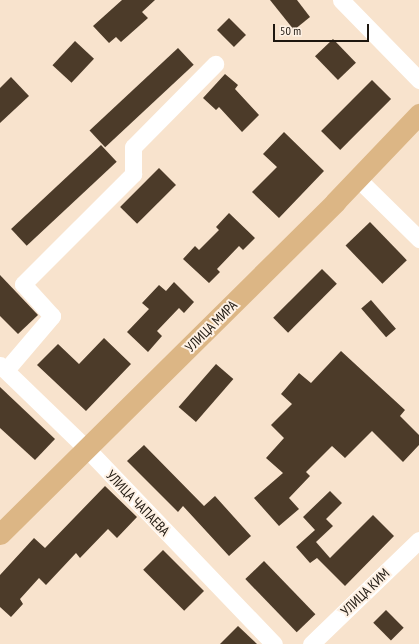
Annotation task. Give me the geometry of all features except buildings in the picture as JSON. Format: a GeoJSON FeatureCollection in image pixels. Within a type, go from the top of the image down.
{"type":"FeatureCollection","features":[{"type":"Feature","properties":{"kind":"main road","name":"УЛИЦА МИРА"},"geometry":{"type":"LineString","coordinates":[[0,534],[358,178],[419,114]]}},
{"type":"Feature","properties":{"kind":"street"},"geometry":{"type":"LineString","coordinates":[[341,0],[419,80]]}},
{"type":"Feature","properties":{"kind":"street"},"geometry":{"type":"LineString","coordinates":[[3,367],[52,316],[23,284],[133,174],[134,147],[215,64]]}},
{"type":"Feature","properties":{"kind":"street"},"geometry":{"type":"LineString","coordinates":[[358,178],[419,239]]}},
{"type":"Feature","properties":{"kind":"street","name":"УЛИЦА ЧАПАЕВА"},"geometry":{"type":"LineString","coordinates":[[3,367],[87,449],[274,644]]}},
{"type":"Feature","properties":{"kind":"street","name":"УЛИЦА КИМ"},"geometry":{"type":"LineString","coordinates":[[311,644],[419,540]]}}]}
